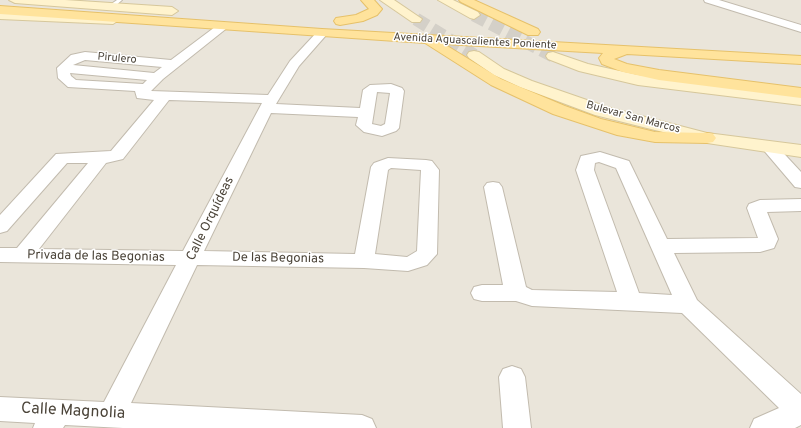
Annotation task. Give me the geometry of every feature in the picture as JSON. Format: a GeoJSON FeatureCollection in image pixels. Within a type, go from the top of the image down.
{"type":"FeatureCollection","features":[{"type":"Feature","properties":{"kind":"main road"},"geometry":{"type":"LineString","coordinates":[[340,21],[359,18],[373,12],[376,9],[367,0]]}},
{"type":"Feature","properties":{"kind":"main road"},"geometry":{"type":"LineString","coordinates":[[465,0],[533,32]]}},
{"type":"Feature","properties":{"kind":"main road","name":"Avenida Aguascalientes Poniente"},"geometry":{"type":"LineString","coordinates":[[0,4],[72,4],[322,24],[424,28]]}},
{"type":"Feature","properties":{"kind":"main road","name":"Avenida Aguascalientes Poniente"},"geometry":{"type":"LineString","coordinates":[[0,10],[223,26],[322,24],[340,21],[380,23]]}},
{"type":"Feature","properties":{"kind":"main road","name":"Avenida Aguascalientes Poniente"},"geometry":{"type":"LineString","coordinates":[[404,25],[630,51],[801,60]]}},
{"type":"Feature","properties":{"kind":"main road"},"geometry":{"type":"LineString","coordinates":[[424,28],[456,58],[496,82],[559,110],[623,131],[655,136],[707,138]]}},
{"type":"Feature","properties":{"kind":"main road","name":"Avenida Aguascalientes Poniente"},"geometry":{"type":"LineString","coordinates":[[495,30],[549,33]]}},
{"type":"Feature","properties":{"kind":"main road"},"geometry":{"type":"LineString","coordinates":[[630,51],[610,54],[606,58],[607,61],[619,67],[659,75],[801,93]]}},
{"type":"Feature","properties":{"kind":"street","name":"Avenida Aguascalientes Poniente"},"geometry":{"type":"LineString","coordinates":[[15,0],[72,4],[116,3],[172,11]]}},
{"type":"Feature","properties":{"kind":"street"},"geometry":{"type":"LineString","coordinates":[[386,0],[424,28]]}},
{"type":"Feature","properties":{"kind":"street"},"geometry":{"type":"LineString","coordinates":[[444,0],[474,15]]}},
{"type":"Feature","properties":{"kind":"street"},"geometry":{"type":"LineString","coordinates":[[710,0],[801,29]]}},
{"type":"Feature","properties":{"kind":"street"},"geometry":{"type":"LineString","coordinates":[[736,8],[750,0]]}},
{"type":"Feature","properties":{"kind":"street","name":"Avenida Aguascalientes Poniente"},"geometry":{"type":"LineString","coordinates":[[0,15],[71,20],[150,21]]}},
{"type":"Feature","properties":{"kind":"street","name":"Calle Orquídeas"},"geometry":{"type":"LineString","coordinates":[[112,413],[268,103],[322,24]]}},
{"type":"Feature","properties":{"kind":"street"},"geometry":{"type":"LineString","coordinates":[[223,26],[158,76],[142,92],[142,95],[268,103],[365,113]]}},
{"type":"Feature","properties":{"kind":"street","name":"Bulevar San Marcos"},"geometry":{"type":"LineString","coordinates":[[474,55],[499,72],[566,99],[608,113],[707,138],[801,151]]}},
{"type":"Feature","properties":{"kind":"street","name":"Pirulero"},"geometry":{"type":"LineString","coordinates":[[63,68],[75,58],[85,56],[174,64]]}},
{"type":"Feature","properties":{"kind":"street"},"geometry":{"type":"LineString","coordinates":[[553,56],[584,68],[638,80],[801,100]]}},
{"type":"Feature","properties":{"kind":"street"},"geometry":{"type":"LineString","coordinates":[[63,68],[65,78],[73,84],[147,88]]}},
{"type":"Feature","properties":{"kind":"street","name":"Pirulero"},"geometry":{"type":"LineString","coordinates":[[63,68],[158,76]]}},
{"type":"Feature","properties":{"kind":"street"},"geometry":{"type":"LineString","coordinates":[[0,227],[62,158],[110,158],[117,155],[164,96]]}},
{"type":"Feature","properties":{"kind":"street"},"geometry":{"type":"LineString","coordinates":[[769,147],[801,183]]}},
{"type":"Feature","properties":{"kind":"street"},"geometry":{"type":"LineString","coordinates":[[631,301],[585,170],[587,160],[600,157],[623,165],[688,305],[801,412],[764,428]]}},
{"type":"Feature","properties":{"kind":"street"},"geometry":{"type":"LineString","coordinates":[[23,256],[101,158]]}},
{"type":"Feature","properties":{"kind":"street","name":"De las Begonias"},"geometry":{"type":"LineString","coordinates":[[191,258],[364,260],[408,264],[420,260],[426,254],[430,170],[426,166],[419,164],[388,163],[380,167],[364,260]]}},
{"type":"Feature","properties":{"kind":"street"},"geometry":{"type":"LineString","coordinates":[[493,187],[513,284],[517,293]]}},
{"type":"Feature","properties":{"kind":"street"},"geometry":{"type":"LineString","coordinates":[[660,246],[760,245],[766,243],[768,239],[756,208],[760,206],[801,204]]}},
{"type":"Feature","properties":{"kind":"street","name":"Privada de las Begonias"},"geometry":{"type":"LineString","coordinates":[[0,255],[191,258]]}},
{"type":"Feature","properties":{"kind":"street"},"geometry":{"type":"LineString","coordinates":[[482,293],[517,293],[532,298],[631,301],[688,305]]}},
{"type":"Feature","properties":{"kind":"street"},"geometry":{"type":"LineString","coordinates":[[512,377],[517,428]]}},
{"type":"Feature","properties":{"kind":"street","name":"Calle Magnolia"},"geometry":{"type":"LineString","coordinates":[[0,408],[53,420],[112,413],[244,425],[362,428]]}},
{"type":"Feature","properties":{"kind":"shaded area"},"geometry":{"type":"Polygon","coordinates":[[[0,0],[801,0],[801,428],[0,428],[0,0]]]}},
{"type":"Feature","properties":{"kind":"tunnel"},"geometry":{"type":"LineString","coordinates":[[474,15],[553,56]]}},
{"type":"Feature","properties":{"kind":"tunnel"},"geometry":{"type":"LineString","coordinates":[[416,19],[474,55]]}}]}
